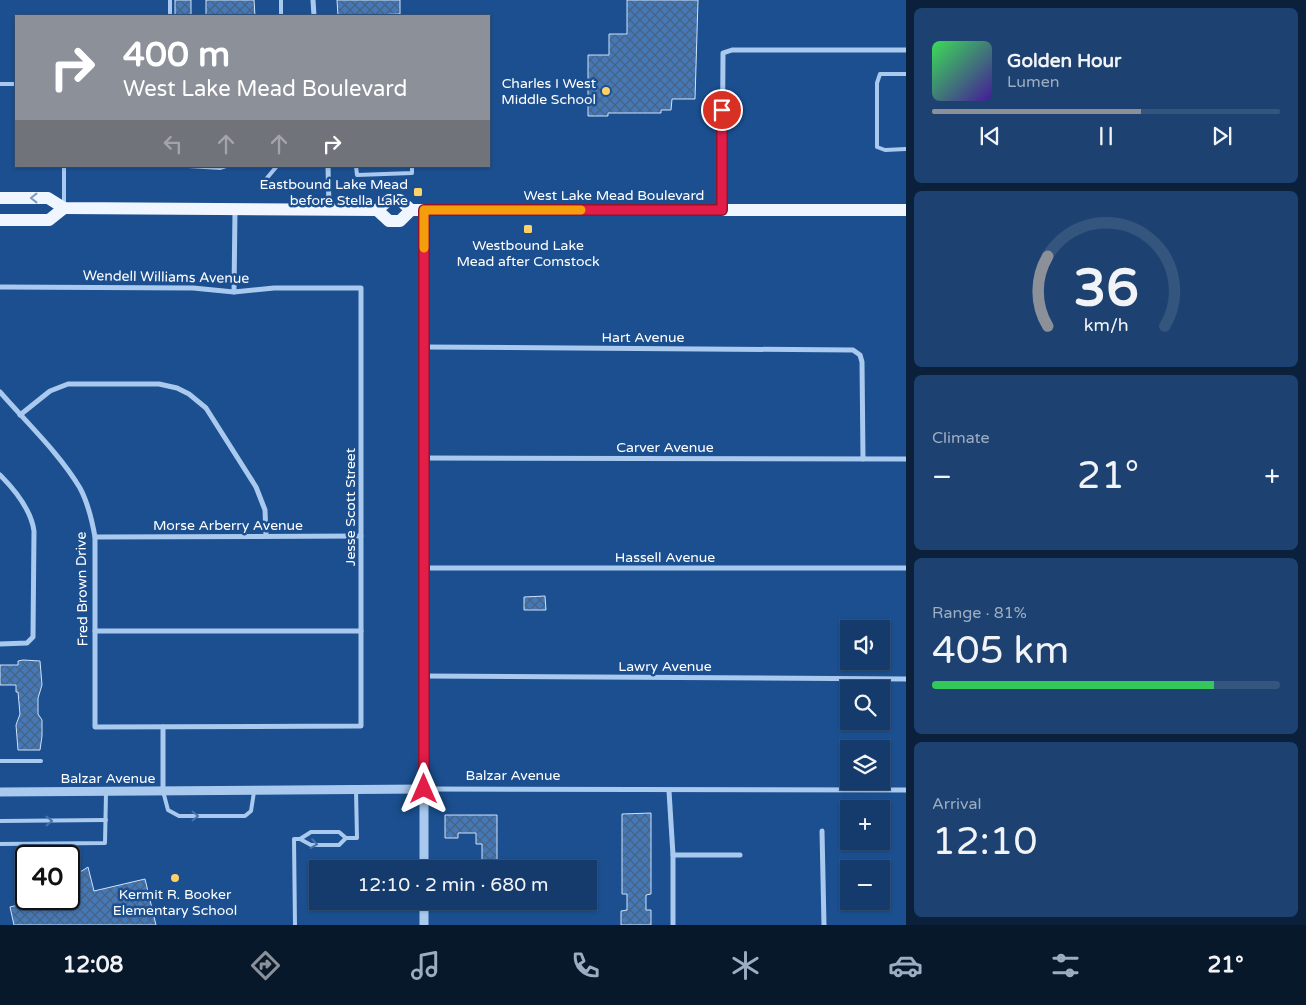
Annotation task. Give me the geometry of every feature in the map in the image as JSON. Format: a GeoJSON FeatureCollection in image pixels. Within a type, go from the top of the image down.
{"type":"FeatureCollection","features":[{"type":"Feature","properties":{"kind":"main road","name":"West Lake Mead Boulevard"},"geometry":{"type":"LineString","coordinates":[[0,198],[48,198],[64,208],[377,210],[389,200],[400,200],[418,210],[906,210]]}},
{"type":"Feature","properties":{"kind":"main road"},"geometry":{"type":"LineString","coordinates":[[0,220],[49,220],[64,208]]}},
{"type":"Feature","properties":{"kind":"main road","name":"West Lake Mead Boulevard"},"geometry":{"type":"LineString","coordinates":[[377,210],[389,221],[400,221],[418,210]]}},
{"type":"Feature","properties":{"kind":"street"},"geometry":{"type":"LineString","coordinates":[[313,0],[314,15]]}},
{"type":"Feature","properties":{"kind":"street"},"geometry":{"type":"LineString","coordinates":[[722,210],[723,53],[732,50],[906,50]]}},
{"type":"Feature","properties":{"kind":"street"},"geometry":{"type":"LineString","coordinates":[[328,167],[329,210]]}},
{"type":"Feature","properties":{"kind":"street"},"geometry":{"type":"LineString","coordinates":[[234,292],[235,209]]}},
{"type":"Feature","properties":{"kind":"street"},"geometry":{"type":"LineString","coordinates":[[418,210],[424,347],[424,860]]}},
{"type":"Feature","properties":{"kind":"street","name":"Wendell Williams Avenue"},"geometry":{"type":"LineString","coordinates":[[0,287],[193,288],[234,292],[274,288],[361,288]]}},
{"type":"Feature","properties":{"kind":"street","name":"Jesse Scott Street"},"geometry":{"type":"LineString","coordinates":[[163,727],[361,726],[361,288]]}},
{"type":"Feature","properties":{"kind":"street","name":"Hart Avenue"},"geometry":{"type":"LineString","coordinates":[[424,347],[853,350],[860,355],[862,362],[863,459]]}},
{"type":"Feature","properties":{"kind":"street"},"geometry":{"type":"LineString","coordinates":[[20,416],[50,390],[68,384],[158,384],[177,388],[189,394],[206,408],[256,487],[265,510],[266,536]]}},
{"type":"Feature","properties":{"kind":"street","name":"Fred Brown Drive"},"geometry":{"type":"LineString","coordinates":[[0,392],[70,474],[81,490],[91,518],[94,536],[95,727],[163,727]]}},
{"type":"Feature","properties":{"kind":"street","name":"Carver Avenue"},"geometry":{"type":"LineString","coordinates":[[424,458],[906,459]]}},
{"type":"Feature","properties":{"kind":"street"},"geometry":{"type":"LineString","coordinates":[[0,475],[21,500],[33,522],[34,568],[33,637],[27,643],[0,644]]}},
{"type":"Feature","properties":{"kind":"street","name":"Morse Arberry Avenue"},"geometry":{"type":"LineString","coordinates":[[94,536],[361,536]]}},
{"type":"Feature","properties":{"kind":"street","name":"Hassell Avenue"},"geometry":{"type":"LineString","coordinates":[[424,568],[906,568]]}},
{"type":"Feature","properties":{"kind":"street"},"geometry":{"type":"LineString","coordinates":[[95,632],[361,631]]}},
{"type":"Feature","properties":{"kind":"street","name":"Lawry Avenue"},"geometry":{"type":"LineString","coordinates":[[424,676],[906,679]]}},
{"type":"Feature","properties":{"kind":"street"},"geometry":{"type":"LineString","coordinates":[[163,727],[163,791]]}},
{"type":"Feature","properties":{"kind":"street","name":"Balzar Avenue"},"geometry":{"type":"LineString","coordinates":[[0,792],[424,789],[605,789],[669,792],[906,790]]}},
{"type":"Feature","properties":{"kind":"street"},"geometry":{"type":"LineString","coordinates":[[669,792],[673,855],[673,925]]}},
{"type":"Feature","properties":{"kind":"street"},"geometry":{"type":"LineString","coordinates":[[822,832],[824,925]]}},
{"type":"Feature","properties":{"kind":"street"},"geometry":{"type":"LineString","coordinates":[[673,855],[740,855]]}},
{"type":"Feature","properties":{"kind":"street"},"geometry":{"type":"LineString","coordinates":[[424,910],[424,925]]}},
{"type":"Feature","properties":{"kind":"lane"},"geometry":{"type":"LineString","coordinates":[[170,0],[170,15]]}},
{"type":"Feature","properties":{"kind":"lane"},"geometry":{"type":"LineString","coordinates":[[280,0],[281,15]]}},
{"type":"Feature","properties":{"kind":"lane"},"geometry":{"type":"LineString","coordinates":[[906,74],[880,74],[877,83],[877,147],[885,150],[906,149]]}},
{"type":"Feature","properties":{"kind":"lane"},"geometry":{"type":"LineString","coordinates":[[0,84],[15,84]]}},
{"type":"Feature","properties":{"kind":"lane"},"geometry":{"type":"LineString","coordinates":[[64,167],[64,208]]}},
{"type":"Feature","properties":{"kind":"lane"},"geometry":{"type":"LineString","coordinates":[[204,167],[223,167]]}},
{"type":"Feature","properties":{"kind":"lane"},"geometry":{"type":"LineString","coordinates":[[267,178],[276,167]]}},
{"type":"Feature","properties":{"kind":"lane"},"geometry":{"type":"LineString","coordinates":[[356,167],[358,175],[412,173],[412,167]]}},
{"type":"Feature","properties":{"kind":"lane"},"geometry":{"type":"LineString","coordinates":[[0,761],[41,761]]}},
{"type":"Feature","properties":{"kind":"lane"},"geometry":{"type":"LineString","coordinates":[[163,791],[168,810],[179,816],[245,816],[250,811],[255,790]]}},
{"type":"Feature","properties":{"kind":"lane"},"geometry":{"type":"LineString","coordinates":[[300,839],[312,832],[339,832],[346,838],[357,838],[356,790]]}},
{"type":"Feature","properties":{"kind":"lane"},"geometry":{"type":"LineString","coordinates":[[0,844],[105,843],[106,791]]}},
{"type":"Feature","properties":{"kind":"lane"},"geometry":{"type":"LineString","coordinates":[[0,821],[106,820]]}},
{"type":"Feature","properties":{"kind":"lane"},"geometry":{"type":"LineString","coordinates":[[295,925],[294,839],[300,839],[311,845],[339,845],[346,838]]}},
{"type":"Feature","properties":{"kind":"building"},"geometry":{"type":"Polygon","coordinates":[[[175,0],[191,0],[191,15],[175,15],[175,0]]]}},
{"type":"Feature","properties":{"kind":"building"},"geometry":{"type":"Polygon","coordinates":[[[206,0],[254,0],[255,15],[206,15],[206,0]]]}},
{"type":"Feature","properties":{"kind":"building"},"geometry":{"type":"Polygon","coordinates":[[[337,0],[400,0],[400,14],[338,15],[337,0]]]}},
{"type":"Feature","properties":{"kind":"building"},"geometry":{"type":"Polygon","coordinates":[[[627,0],[698,0],[695,99],[672,99],[671,110],[661,110],[661,113],[608,113],[608,116],[588,116],[588,55],[609,55],[609,34],[627,34],[627,0]]]}},
{"type":"Feature","properties":{"kind":"building"},"geometry":{"type":"Polygon","coordinates":[[[545,596],[546,610],[524,610],[524,597],[545,596]]]}},
{"type":"Feature","properties":{"kind":"building"},"geometry":{"type":"Polygon","coordinates":[[[18,661],[40,661],[42,685],[38,698],[38,714],[42,720],[42,736],[40,750],[18,750],[16,725],[20,714],[18,692],[16,692],[16,685],[0,685],[0,665],[18,665],[18,661]]]}},
{"type":"Feature","properties":{"kind":"building"},"geometry":{"type":"Polygon","coordinates":[[[651,813],[651,894],[646,895],[646,910],[651,910],[651,925],[621,925],[621,911],[627,910],[627,894],[622,894],[622,814],[651,813]]]}},
{"type":"Feature","properties":{"kind":"building"},"geometry":{"type":"Polygon","coordinates":[[[445,815],[497,815],[497,860],[482,860],[482,844],[476,844],[476,833],[458,833],[458,838],[445,838],[445,815]]]}},
{"type":"Feature","properties":{"kind":"building"},"geometry":{"type":"Polygon","coordinates":[[[88,867],[94,891],[145,879],[156,925],[14,925],[10,907],[15,906],[15,910],[80,910],[80,872],[88,867]]]}},
{"type":"Feature","properties":{"kind":"slow traffic"},"geometry":{"type":"LineString","coordinates":[[424,248],[424,210],[581,210]]}},
{"type":"Feature","properties":{"kind":"place","name":"Charles I West Middle School"},"geometry":{"type":"Point","coordinates":[606,91]}},
{"type":"Feature","properties":{"kind":"place","name":"Eastbound Lake Mead before Stella Lake"},"geometry":{"type":"Point","coordinates":[418,192]}},
{"type":"Feature","properties":{"kind":"place","name":"Westbound Lake Mead after Comstock"},"geometry":{"type":"Point","coordinates":[528,229]}},
{"type":"Feature","properties":{"kind":"place","name":"Kermit R. Booker Elementary School"},"geometry":{"type":"Point","coordinates":[175,878]}},
{"type":"Feature","properties":{"kind":"route"},"geometry":{"type":"LineString","coordinates":[[424,789],[424,210],[722,210],[722,110]]}}]}
